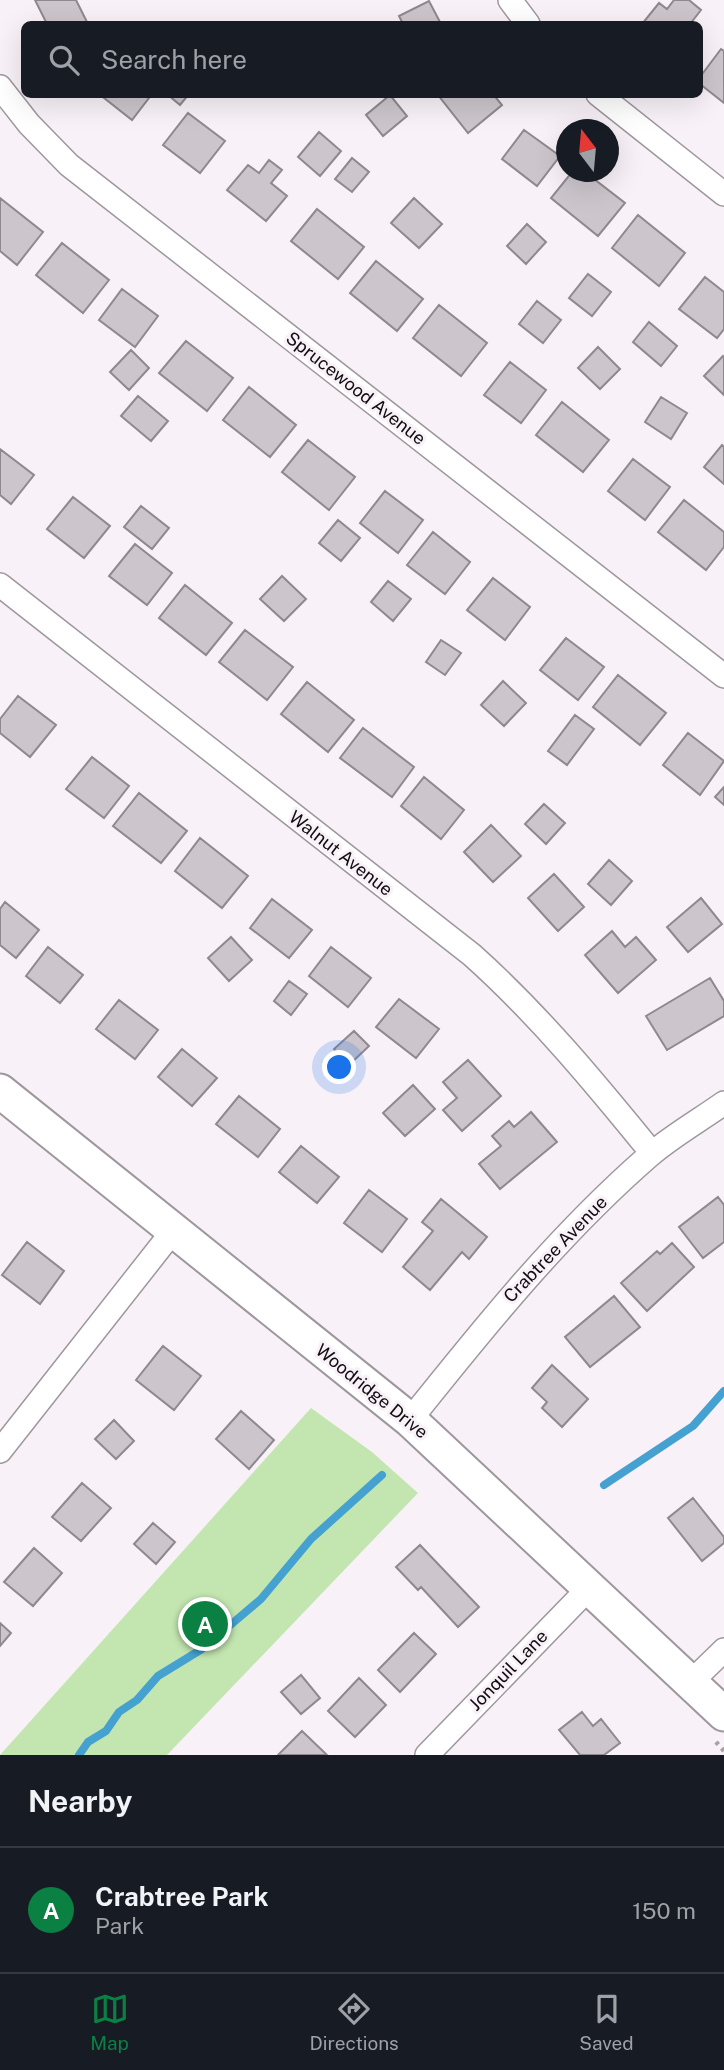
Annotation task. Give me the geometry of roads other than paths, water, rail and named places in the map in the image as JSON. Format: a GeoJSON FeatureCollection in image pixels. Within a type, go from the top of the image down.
{"type":"FeatureCollection","features":[{"type":"Feature","properties":{"kind":"street"},"geometry":{"type":"LineString","coordinates":[[510,0],[526,21]]}},
{"type":"Feature","properties":{"kind":"street","name":"Sprucewood Avenue"},"geometry":{"type":"LineString","coordinates":[[0,87],[29,124],[69,165],[724,676]]}},
{"type":"Feature","properties":{"kind":"street"},"geometry":{"type":"LineString","coordinates":[[603,98],[724,194]]}},
{"type":"Feature","properties":{"kind":"street","name":"Walnut Avenue"},"geometry":{"type":"LineString","coordinates":[[0,585],[472,955],[511,990],[573,1055],[652,1153]]}},
{"type":"Feature","properties":{"kind":"street","name":"Woodridge Drive"},"geometry":{"type":"LineString","coordinates":[[0,1091],[410,1420],[724,1714]]}},
{"type":"Feature","properties":{"kind":"street","name":"Crabtree Avenue"},"geometry":{"type":"LineString","coordinates":[[410,1420],[514,1290],[579,1220],[652,1153],[724,1103]]}},
{"type":"Feature","properties":{"kind":"street"},"geometry":{"type":"LineString","coordinates":[[0,1451],[173,1231]]}},
{"type":"Feature","properties":{"kind":"street","name":"Jonquil Lane"},"geometry":{"type":"LineString","coordinates":[[427,1755],[590,1587]]}},
{"type":"Feature","properties":{"kind":"street"},"geometry":{"type":"LineString","coordinates":[[691,1682],[724,1650]]}},
{"type":"Feature","properties":{"kind":"waterway"},"geometry":{"type":"LineString","coordinates":[[604,1485],[693,1426],[724,1391]]}},
{"type":"Feature","properties":{"kind":"waterway"},"geometry":{"type":"LineString","coordinates":[[79,1755],[88,1742],[106,1731],[119,1712],[137,1700],[158,1676],[202,1649],[261,1599],[311,1539],[382,1475]]}},
{"type":"Feature","properties":{"kind":"place","name":"Crabtree Park"},"geometry":{"type":"Point","coordinates":[205,1624]}}]}
